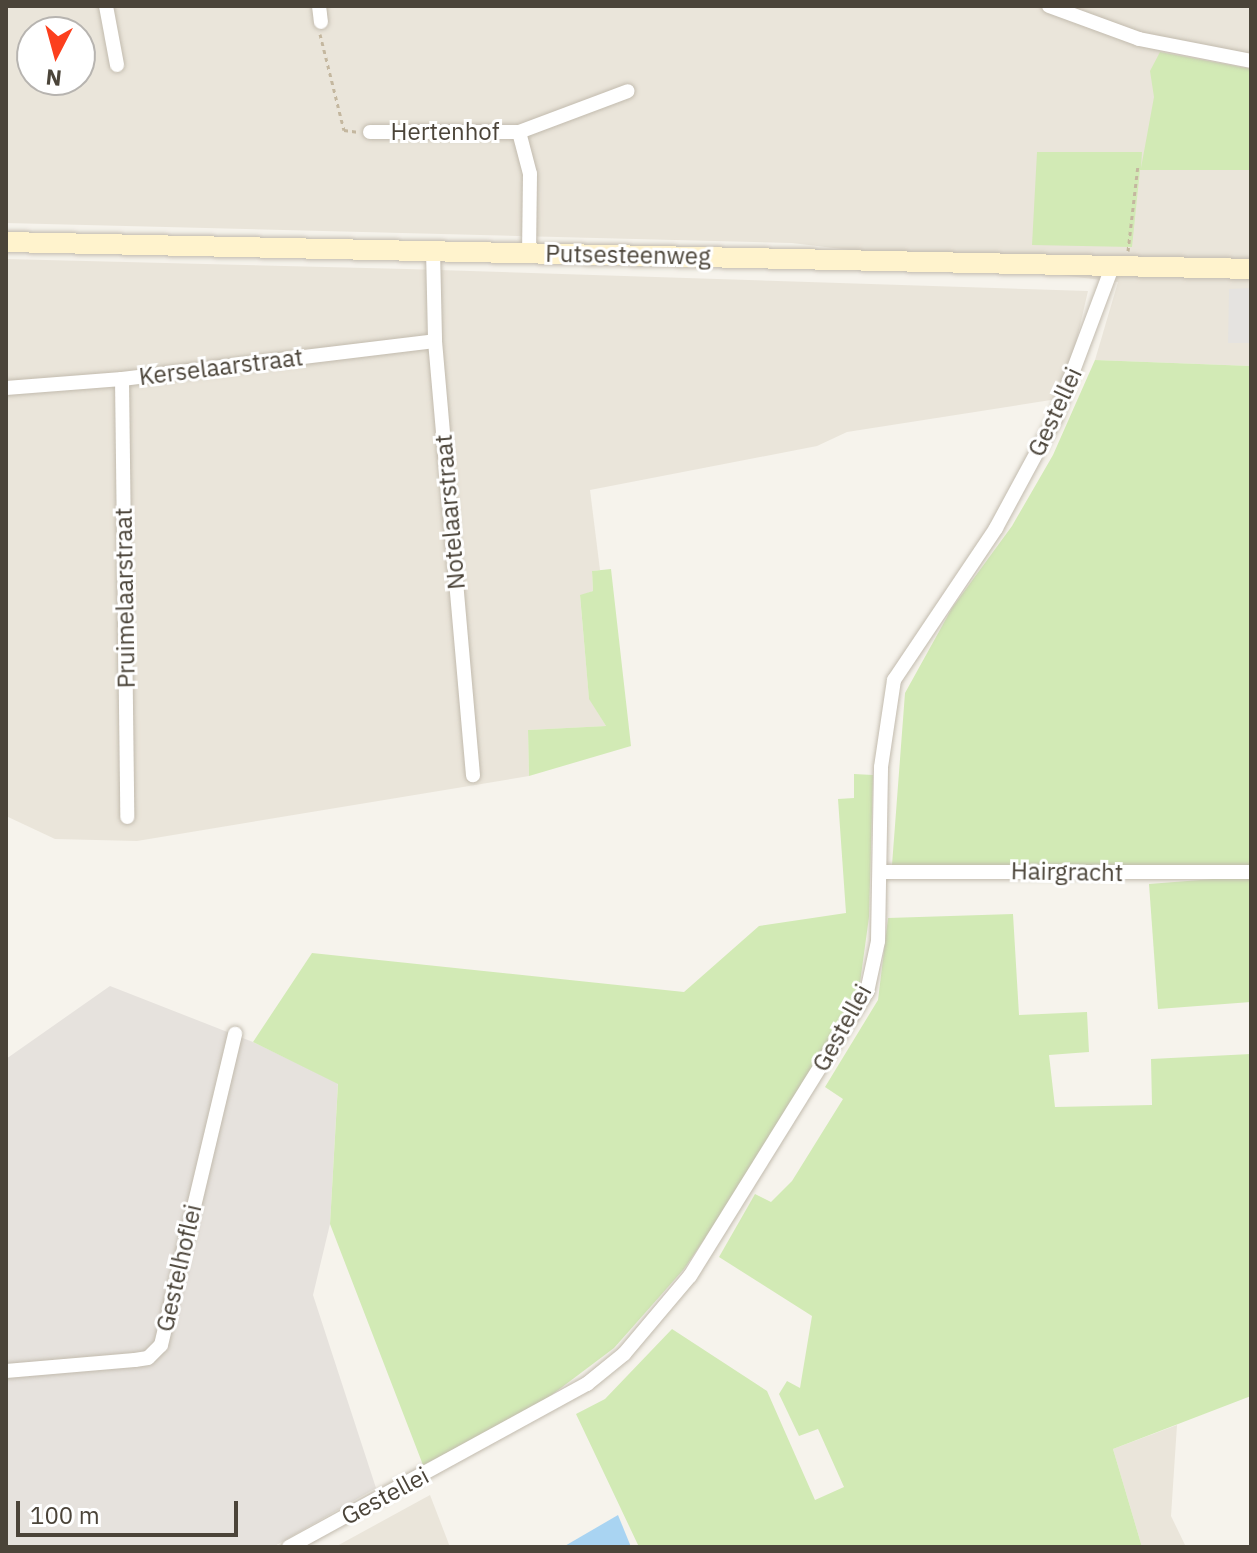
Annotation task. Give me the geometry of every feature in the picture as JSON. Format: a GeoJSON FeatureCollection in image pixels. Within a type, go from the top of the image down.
{"type":"FeatureCollection","features":[{"type":"Feature","properties":{"kind":"main road","name":"Putsesteenweg"},"geometry":{"type":"LineString","coordinates":[[6,242],[1251,269]]}},
{"type":"Feature","properties":{"kind":"street"},"geometry":{"type":"LineString","coordinates":[[106,6],[117,65]]}},
{"type":"Feature","properties":{"kind":"street"},"geometry":{"type":"LineString","coordinates":[[319,6],[321,22]]}},
{"type":"Feature","properties":{"kind":"street"},"geometry":{"type":"LineString","coordinates":[[1049,6],[1139,39],[1251,61]]}},
{"type":"Feature","properties":{"kind":"street","name":"Hertenhof"},"geometry":{"type":"LineString","coordinates":[[370,132],[519,132],[628,91]]}},
{"type":"Feature","properties":{"kind":"street","name":"Hertenhof"},"geometry":{"type":"LineString","coordinates":[[519,132],[530,174],[529,253]]}},
{"type":"Feature","properties":{"kind":"street","name":"Notelaarstraat"},"geometry":{"type":"LineString","coordinates":[[433,250],[435,341],[473,775]]}},
{"type":"Feature","properties":{"kind":"street","name":"Gestellei"},"geometry":{"type":"LineString","coordinates":[[289,1547],[554,1405],[624,1354],[690,1276],[867,992],[878,941],[882,872],[881,767],[894,680],[996,528],[1055,419],[1112,267]]}},
{"type":"Feature","properties":{"kind":"street","name":"Kerselaarstraat"},"geometry":{"type":"LineString","coordinates":[[6,388],[122,379],[435,341]]}},
{"type":"Feature","properties":{"kind":"street","name":"Pruimelaarstraat"},"geometry":{"type":"LineString","coordinates":[[122,379],[127,817]]}},
{"type":"Feature","properties":{"kind":"street","name":"Hairgracht"},"geometry":{"type":"LineString","coordinates":[[882,872],[1251,872]]}},
{"type":"Feature","properties":{"kind":"street","name":"Gestelhoflei"},"geometry":{"type":"LineString","coordinates":[[6,1371],[148,1358],[161,1345],[235,1034]]}},
{"type":"Feature","properties":{"kind":"path"},"geometry":{"type":"LineString","coordinates":[[321,22],[344,130],[370,132]]}},
{"type":"Feature","properties":{"kind":"path"},"geometry":{"type":"LineString","coordinates":[[1128,251],[1138,165]]}},
{"type":"Feature","properties":{"kind":"shaded area"},"geometry":{"type":"Polygon","coordinates":[[[6,6],[1251,6],[1251,366],[1095,360],[1118,282],[792,243],[6,223],[6,6]]]}},
{"type":"Feature","properties":{"kind":"shaded area"},"geometry":{"type":"Polygon","coordinates":[[[6,259],[1088,291],[1071,364],[1057,399],[847,432],[817,446],[590,490],[600,570],[592,571],[593,591],[580,596],[589,698],[606,726],[528,730],[529,776],[137,841],[55,839],[6,816],[6,259]]]}},
{"type":"Feature","properties":{"kind":"shaded area"},"geometry":{"type":"Polygon","coordinates":[[[1251,288],[1251,343],[1228,343],[1229,289],[1251,288]]]}},
{"type":"Feature","properties":{"kind":"shaded area"},"geometry":{"type":"Polygon","coordinates":[[[110,986],[253,1042],[338,1083],[330,1224],[313,1295],[376,1488],[273,1547],[6,1547],[6,1059],[110,986]]]}},
{"type":"Feature","properties":{"kind":"shaded area"},"geometry":{"type":"Polygon","coordinates":[[[1177,1425],[1171,1516],[1186,1547],[1142,1547],[1113,1449],[1177,1425]]]}},
{"type":"Feature","properties":{"kind":"shaded area"},"geometry":{"type":"Polygon","coordinates":[[[430,1495],[450,1547],[335,1547],[430,1495]]]}},
{"type":"Feature","properties":{"kind":"green space"},"geometry":{"type":"Polygon","coordinates":[[[1160,52],[1251,69],[1251,170],[1140,170],[1132,247],[1032,245],[1037,152],[1142,152],[1141,168],[1154,97],[1150,71],[1160,52]]]}},
{"type":"Feature","properties":{"kind":"green space"},"geometry":{"type":"Polygon","coordinates":[[[1095,360],[1251,366],[1251,873],[892,865],[905,693],[952,608],[1012,526],[1053,455],[1095,360]]]}},
{"type":"Feature","properties":{"kind":"green space"},"geometry":{"type":"Polygon","coordinates":[[[611,569],[631,746],[529,776],[528,730],[606,726],[589,699],[580,595],[593,591],[592,571],[611,569]]]}},
{"type":"Feature","properties":{"kind":"green space"},"geometry":{"type":"Polygon","coordinates":[[[854,774],[873,775],[869,917],[859,990],[744,1181],[684,1269],[614,1348],[529,1412],[423,1465],[330,1224],[338,1084],[253,1042],[312,953],[684,992],[759,926],[846,913],[838,799],[854,798],[854,774]]]}},
{"type":"Feature","properties":{"kind":"green space"},"geometry":{"type":"Polygon","coordinates":[[[1251,876],[1251,1002],[1158,1009],[1149,884],[1251,876]]]}},
{"type":"Feature","properties":{"kind":"green space"},"geometry":{"type":"Polygon","coordinates":[[[1013,914],[1019,1015],[1087,1012],[1089,1052],[1049,1055],[1055,1107],[1152,1105],[1151,1059],[1251,1054],[1251,1396],[1113,1449],[1142,1547],[639,1547],[576,1414],[605,1399],[672,1329],[767,1391],[815,1500],[844,1487],[818,1429],[799,1436],[779,1394],[787,1381],[800,1388],[812,1316],[719,1257],[755,1194],[771,1202],[792,1181],[843,1099],[825,1087],[878,1000],[888,918],[1013,914]]]}},
{"type":"Feature","properties":{"kind":"water"},"geometry":{"type":"Polygon","coordinates":[[[618,1515],[631,1547],[563,1547],[618,1515]]]}}]}
